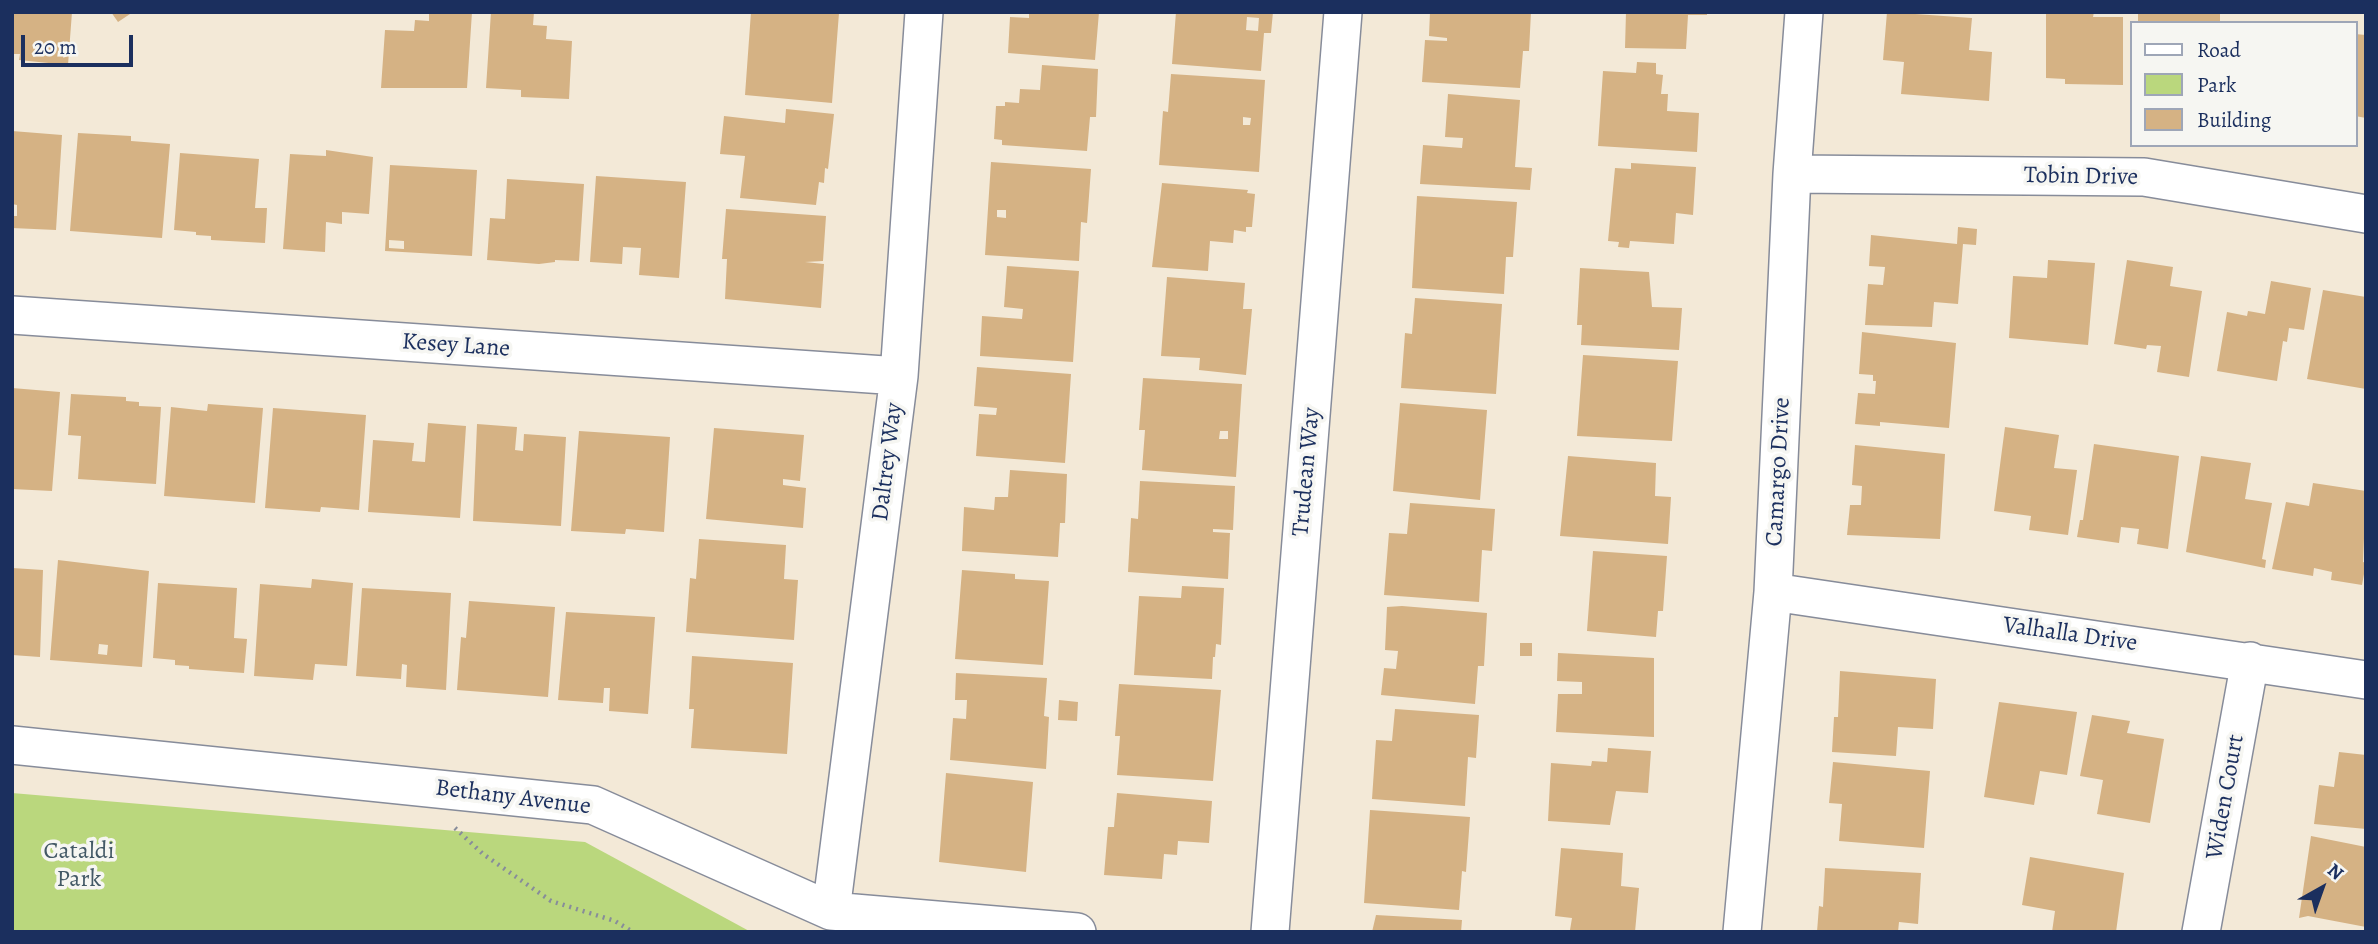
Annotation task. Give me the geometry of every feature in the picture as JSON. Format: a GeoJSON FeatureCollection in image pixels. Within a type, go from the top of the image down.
{"type":"FeatureCollection","features":[{"type":"Feature","properties":{"kind":"street","name":"Daltrey Way"},"geometry":{"type":"LineString","coordinates":[[831,911],[899,376],[923,12]]}},
{"type":"Feature","properties":{"kind":"street","name":"Trudean Way"},"geometry":{"type":"LineString","coordinates":[[1270,932],[1343,12]]}},
{"type":"Feature","properties":{"kind":"street","name":"Camargo Drive"},"geometry":{"type":"LineString","coordinates":[[1742,932],[1773,592],[1793,174],[1804,12]]}},
{"type":"Feature","properties":{"kind":"street","name":"Tobin Drive"},"geometry":{"type":"LineString","coordinates":[[1793,174],[2144,177],[2366,214]]}},
{"type":"Feature","properties":{"kind":"street","name":"Kesey Lane"},"geometry":{"type":"LineString","coordinates":[[12,315],[899,376]]}},
{"type":"Feature","properties":{"kind":"street","name":"Valhalla Drive"},"geometry":{"type":"LineString","coordinates":[[1773,592],[2366,680]]}},
{"type":"Feature","properties":{"kind":"street","name":"Widen Court"},"geometry":{"type":"LineString","coordinates":[[2202,932],[2250,661]]}},
{"type":"Feature","properties":{"kind":"street","name":"Bethany Avenue"},"geometry":{"type":"LineString","coordinates":[[12,745],[593,805],[831,911],[1077,932]]}},
{"type":"Feature","properties":{"kind":"path"},"geometry":{"type":"LineString","coordinates":[[445,819],[483,854],[551,901],[615,921],[633,932]]}},
{"type":"Feature","properties":{"kind":"green space","name":"Cataldi Park"},"geometry":{"type":"Polygon","coordinates":[[[12,793],[585,842],[751,932],[12,932],[12,793]]]}},
{"type":"Feature","properties":{"kind":"building"},"geometry":{"type":"Polygon","coordinates":[[[12,12],[72,12],[68,65],[19,60],[20,54],[12,54],[12,12]]]}},
{"type":"Feature","properties":{"kind":"building"},"geometry":{"type":"Polygon","coordinates":[[[111,12],[133,12],[118,22],[111,12]]]}},
{"type":"Feature","properties":{"kind":"building"},"geometry":{"type":"Polygon","coordinates":[[[429,12],[472,12],[467,88],[381,88],[385,30],[414,31],[415,20],[429,21],[429,12]]]}},
{"type":"Feature","properties":{"kind":"building"},"geometry":{"type":"Polygon","coordinates":[[[491,12],[534,12],[533,25],[547,26],[546,39],[572,41],[569,99],[521,97],[521,90],[486,88],[491,12]]]}},
{"type":"Feature","properties":{"kind":"building"},"geometry":{"type":"Polygon","coordinates":[[[751,12],[839,13],[832,103],[745,95],[751,12]]]}},
{"type":"Feature","properties":{"kind":"building"},"geometry":{"type":"Polygon","coordinates":[[[1029,12],[1099,12],[1095,60],[1008,53],[1010,17],[1029,18],[1029,12]]]}},
{"type":"Feature","properties":{"kind":"building"},"geometry":{"type":"Polygon","coordinates":[[[1176,12],[1273,12],[1271,33],[1264,33],[1261,71],[1172,64],[1176,12]],[[1247,17],[1246,30],[1258,31],[1259,18],[1247,17]]]}},
{"type":"Feature","properties":{"kind":"building"},"geometry":{"type":"Polygon","coordinates":[[[1430,12],[1531,12],[1529,51],[1523,51],[1520,88],[1422,82],[1425,40],[1447,41],[1447,38],[1429,36],[1430,12]]]}},
{"type":"Feature","properties":{"kind":"building"},"geometry":{"type":"Polygon","coordinates":[[[1626,12],[1707,12],[1707,15],[1688,15],[1686,49],[1625,48],[1626,12]]]}},
{"type":"Feature","properties":{"kind":"building"},"geometry":{"type":"Polygon","coordinates":[[[1887,12],[1972,18],[1969,50],[1992,52],[1989,101],[1901,94],[1904,62],[1883,60],[1887,12]]]}},
{"type":"Feature","properties":{"kind":"building"},"geometry":{"type":"Polygon","coordinates":[[[2046,12],[2094,12],[2093,17],[2123,17],[2123,85],[2065,84],[2065,79],[2046,78],[2046,12]]]}},
{"type":"Feature","properties":{"kind":"building"},"geometry":{"type":"Polygon","coordinates":[[[2138,12],[2220,12],[2220,21],[2138,21],[2138,12]]]}},
{"type":"Feature","properties":{"kind":"building"},"geometry":{"type":"Polygon","coordinates":[[[2357,34],[2366,35],[2366,118],[2357,116],[2357,34]]]}},
{"type":"Feature","properties":{"kind":"building"},"geometry":{"type":"Polygon","coordinates":[[[1637,62],[1656,63],[1656,74],[1663,75],[1661,94],[1668,94],[1667,111],[1699,113],[1697,152],[1598,146],[1603,71],[1636,73],[1637,62]]]}},
{"type":"Feature","properties":{"kind":"building"},"geometry":{"type":"Polygon","coordinates":[[[1042,65],[1098,69],[1096,117],[1090,117],[1087,151],[1002,145],[1002,140],[994,139],[996,106],[1005,106],[1005,102],[1019,103],[1020,89],[1040,90],[1042,65]]]}},
{"type":"Feature","properties":{"kind":"building"},"geometry":{"type":"Polygon","coordinates":[[[1171,74],[1265,80],[1259,172],[1159,165],[1163,111],[1168,112],[1171,74]],[[1243,117],[1243,125],[1250,125],[1251,118],[1243,117]]]}},
{"type":"Feature","properties":{"kind":"building"},"geometry":{"type":"Polygon","coordinates":[[[1448,94],[1520,100],[1515,167],[1532,168],[1530,190],[1420,184],[1423,145],[1462,148],[1463,138],[1445,137],[1448,94]]]}},
{"type":"Feature","properties":{"kind":"building"},"geometry":{"type":"Polygon","coordinates":[[[786,109],[834,114],[828,169],[825,168],[824,183],[819,182],[816,205],[740,198],[745,156],[720,154],[724,116],[785,123],[786,109]]]}},
{"type":"Feature","properties":{"kind":"building"},"geometry":{"type":"Polygon","coordinates":[[[12,131],[62,135],[56,230],[12,228],[12,216],[17,216],[17,205],[12,204],[12,131]]]}},
{"type":"Feature","properties":{"kind":"building"},"geometry":{"type":"Polygon","coordinates":[[[78,133],[131,136],[131,141],[170,144],[162,238],[70,231],[78,133]]]}},
{"type":"Feature","properties":{"kind":"building"},"geometry":{"type":"Polygon","coordinates":[[[326,150],[373,157],[369,214],[342,212],[342,224],[326,222],[325,252],[283,249],[290,154],[326,156],[326,150]]]}},
{"type":"Feature","properties":{"kind":"building"},"geometry":{"type":"Polygon","coordinates":[[[180,153],[259,159],[255,208],[267,208],[265,243],[211,240],[211,236],[174,230],[180,153]]]}},
{"type":"Feature","properties":{"kind":"building"},"geometry":{"type":"Polygon","coordinates":[[[991,162],[1091,169],[1087,223],[1081,222],[1079,261],[985,255],[991,162]],[[997,210],[997,217],[1006,218],[1006,210],[997,210]]]}},
{"type":"Feature","properties":{"kind":"building"},"geometry":{"type":"Polygon","coordinates":[[[1631,163],[1696,167],[1693,215],[1676,213],[1674,244],[1630,241],[1629,248],[1618,247],[1619,242],[1608,241],[1615,168],[1631,169],[1631,163]]]}},
{"type":"Feature","properties":{"kind":"building"},"geometry":{"type":"Polygon","coordinates":[[[390,165],[477,170],[472,256],[385,251],[390,165]],[[389,240],[389,248],[404,249],[404,241],[389,240]]]}},
{"type":"Feature","properties":{"kind":"building"},"geometry":{"type":"Polygon","coordinates":[[[596,176],[686,182],[679,278],[639,275],[641,248],[623,247],[622,264],[590,262],[596,176]]]}},
{"type":"Feature","properties":{"kind":"building"},"geometry":{"type":"Polygon","coordinates":[[[507,179],[584,184],[579,261],[555,260],[539,264],[487,260],[490,218],[505,219],[507,179]]]}},
{"type":"Feature","properties":{"kind":"building"},"geometry":{"type":"Polygon","coordinates":[[[1162,183],[1248,190],[1247,193],[1255,194],[1252,227],[1246,227],[1246,232],[1234,230],[1233,243],[1210,241],[1208,271],[1152,267],[1162,183]]]}},
{"type":"Feature","properties":{"kind":"building"},"geometry":{"type":"Polygon","coordinates":[[[1417,196],[1517,202],[1513,257],[1506,257],[1504,294],[1412,288],[1417,196]]]}},
{"type":"Feature","properties":{"kind":"building"},"geometry":{"type":"Polygon","coordinates":[[[726,209],[826,216],[823,261],[805,262],[824,264],[821,308],[725,299],[727,259],[722,259],[726,209]]]}},
{"type":"Feature","properties":{"kind":"building"},"geometry":{"type":"Polygon","coordinates":[[[1958,227],[1977,229],[1976,245],[1963,244],[1958,304],[1934,302],[1932,327],[1865,325],[1868,284],[1883,285],[1885,267],[1869,266],[1871,235],[1957,244],[1958,227]]]}},
{"type":"Feature","properties":{"kind":"building"},"geometry":{"type":"Polygon","coordinates":[[[2048,260],[2095,263],[2088,345],[2009,338],[2013,276],[2047,278],[2048,260]]]}},
{"type":"Feature","properties":{"kind":"building"},"geometry":{"type":"Polygon","coordinates":[[[2127,260],[2173,267],[2170,286],[2202,291],[2189,377],[2157,372],[2161,346],[2147,345],[2146,349],[2114,344],[2127,260]]]}},
{"type":"Feature","properties":{"kind":"building"},"geometry":{"type":"Polygon","coordinates":[[[1007,266],[1079,271],[1073,362],[980,356],[982,316],[1022,319],[1023,309],[1004,307],[1007,266]]]}},
{"type":"Feature","properties":{"kind":"building"},"geometry":{"type":"Polygon","coordinates":[[[1580,268],[1649,272],[1652,307],[1682,308],[1679,350],[1581,345],[1582,325],[1577,325],[1580,268]]]}},
{"type":"Feature","properties":{"kind":"building"},"geometry":{"type":"Polygon","coordinates":[[[1167,277],[1245,283],[1243,309],[1252,309],[1246,375],[1199,370],[1200,358],[1161,356],[1167,277]]]}},
{"type":"Feature","properties":{"kind":"building"},"geometry":{"type":"Polygon","coordinates":[[[2271,281],[2311,288],[2304,330],[2289,328],[2287,342],[2283,341],[2277,381],[2217,371],[2227,312],[2247,316],[2248,311],[2265,314],[2271,281]]]}},
{"type":"Feature","properties":{"kind":"building"},"geometry":{"type":"Polygon","coordinates":[[[2323,290],[2366,297],[2366,389],[2307,379],[2323,290]]]}},
{"type":"Feature","properties":{"kind":"building"},"geometry":{"type":"Polygon","coordinates":[[[1415,298],[1502,304],[1496,394],[1401,388],[1405,333],[1412,334],[1415,298]]]}},
{"type":"Feature","properties":{"kind":"building"},"geometry":{"type":"Polygon","coordinates":[[[1862,332],[1956,343],[1949,428],[1880,422],[1880,426],[1855,424],[1858,393],[1875,394],[1876,381],[1873,381],[1873,375],[1859,374],[1862,332]]]}},
{"type":"Feature","properties":{"kind":"building"},"geometry":{"type":"Polygon","coordinates":[[[1583,355],[1678,361],[1672,441],[1577,436],[1583,355]]]}},
{"type":"Feature","properties":{"kind":"building"},"geometry":{"type":"Polygon","coordinates":[[[977,367],[1071,374],[1065,463],[976,456],[979,414],[996,415],[997,408],[974,406],[977,367]]]}},
{"type":"Feature","properties":{"kind":"building"},"geometry":{"type":"Polygon","coordinates":[[[1143,378],[1242,384],[1236,477],[1142,470],[1145,430],[1139,430],[1143,378]],[[1220,431],[1219,439],[1228,439],[1228,431],[1220,431]]]}},
{"type":"Feature","properties":{"kind":"building"},"geometry":{"type":"Polygon","coordinates":[[[12,388],[60,392],[52,491],[12,489],[12,388]]]}},
{"type":"Feature","properties":{"kind":"building"},"geometry":{"type":"Polygon","coordinates":[[[71,394],[126,397],[126,401],[139,402],[139,406],[161,407],[156,484],[78,479],[81,436],[68,435],[71,394]]]}},
{"type":"Feature","properties":{"kind":"building"},"geometry":{"type":"Polygon","coordinates":[[[1400,403],[1487,410],[1480,500],[1393,491],[1400,403]]]}},
{"type":"Feature","properties":{"kind":"building"},"geometry":{"type":"Polygon","coordinates":[[[208,404],[263,408],[255,503],[164,496],[171,407],[207,411],[208,404]]]}},
{"type":"Feature","properties":{"kind":"building"},"geometry":{"type":"Polygon","coordinates":[[[273,408],[366,415],[359,510],[321,507],[320,512],[265,508],[273,408]]]}},
{"type":"Feature","properties":{"kind":"building"},"geometry":{"type":"Polygon","coordinates":[[[428,423],[466,426],[460,518],[368,512],[373,440],[414,443],[412,461],[425,462],[428,423]]]}},
{"type":"Feature","properties":{"kind":"building"},"geometry":{"type":"Polygon","coordinates":[[[477,424],[517,427],[515,450],[523,451],[524,434],[566,437],[561,526],[473,521],[477,424]]]}},
{"type":"Feature","properties":{"kind":"building"},"geometry":{"type":"Polygon","coordinates":[[[2005,427],[2059,435],[2054,468],[2077,470],[2068,535],[2029,530],[2031,516],[1994,511],[2005,427]]]}},
{"type":"Feature","properties":{"kind":"building"},"geometry":{"type":"Polygon","coordinates":[[[714,428],[804,435],[800,481],[783,479],[783,485],[806,488],[803,528],[706,519],[714,428]]]}},
{"type":"Feature","properties":{"kind":"building"},"geometry":{"type":"Polygon","coordinates":[[[579,431],[670,437],[664,532],[626,529],[625,534],[571,531],[579,431]]]}},
{"type":"Feature","properties":{"kind":"building"},"geometry":{"type":"Polygon","coordinates":[[[2094,444],[2179,456],[2168,549],[2137,544],[2139,529],[2121,527],[2119,543],[2077,537],[2080,520],[2083,520],[2094,444]]]}},
{"type":"Feature","properties":{"kind":"building"},"geometry":{"type":"Polygon","coordinates":[[[1855,445],[1945,454],[1940,539],[1847,535],[1850,505],[1861,505],[1862,486],[1852,485],[1855,445]]]}},
{"type":"Feature","properties":{"kind":"building"},"geometry":{"type":"Polygon","coordinates":[[[1568,456],[1656,463],[1655,496],[1671,497],[1668,544],[1560,536],[1568,456]]]}},
{"type":"Feature","properties":{"kind":"building"},"geometry":{"type":"Polygon","coordinates":[[[2201,456],[2251,463],[2245,499],[2272,503],[2262,559],[2266,560],[2265,568],[2186,552],[2201,456]]]}},
{"type":"Feature","properties":{"kind":"building"},"geometry":{"type":"Polygon","coordinates":[[[1010,470],[1067,474],[1065,523],[1060,523],[1058,557],[962,551],[964,507],[994,510],[995,497],[1008,497],[1010,470]]]}},
{"type":"Feature","properties":{"kind":"building"},"geometry":{"type":"Polygon","coordinates":[[[1140,481],[1235,486],[1233,530],[1213,529],[1213,532],[1230,533],[1228,579],[1128,572],[1131,518],[1138,519],[1140,481]]]}},
{"type":"Feature","properties":{"kind":"building"},"geometry":{"type":"Polygon","coordinates":[[[2313,483],[2366,491],[2363,562],[2366,563],[2362,585],[2331,580],[2332,572],[2314,568],[2313,576],[2272,569],[2286,502],[2309,506],[2313,483]]]}},
{"type":"Feature","properties":{"kind":"building"},"geometry":{"type":"Polygon","coordinates":[[[1410,503],[1495,509],[1492,551],[1482,550],[1479,602],[1384,595],[1389,533],[1407,534],[1410,503]]]}},
{"type":"Feature","properties":{"kind":"building"},"geometry":{"type":"Polygon","coordinates":[[[699,539],[786,545],[784,579],[798,580],[794,640],[686,632],[690,578],[696,579],[699,539]]]}},
{"type":"Feature","properties":{"kind":"building"},"geometry":{"type":"Polygon","coordinates":[[[1593,551],[1667,556],[1663,611],[1658,611],[1656,637],[1587,631],[1593,551]]]}},
{"type":"Feature","properties":{"kind":"building"},"geometry":{"type":"Polygon","coordinates":[[[58,560],[149,571],[142,667],[50,660],[58,560]],[[99,644],[98,654],[107,655],[108,645],[99,644]]]}},
{"type":"Feature","properties":{"kind":"building"},"geometry":{"type":"Polygon","coordinates":[[[12,568],[43,570],[40,657],[12,655],[12,568]]]}},
{"type":"Feature","properties":{"kind":"building"},"geometry":{"type":"Polygon","coordinates":[[[962,570],[1015,574],[1015,579],[1049,581],[1043,665],[955,659],[962,570]]]}},
{"type":"Feature","properties":{"kind":"building"},"geometry":{"type":"Polygon","coordinates":[[[312,579],[353,583],[347,666],[315,664],[313,680],[254,676],[260,584],[311,588],[312,579]]]}},
{"type":"Feature","properties":{"kind":"building"},"geometry":{"type":"Polygon","coordinates":[[[158,583],[237,588],[234,638],[247,639],[244,673],[189,669],[189,666],[175,665],[175,660],[153,658],[158,583]]]}},
{"type":"Feature","properties":{"kind":"building"},"geometry":{"type":"Polygon","coordinates":[[[1182,586],[1224,588],[1221,645],[1216,644],[1212,679],[1134,675],[1139,596],[1181,598],[1182,586]]]}},
{"type":"Feature","properties":{"kind":"building"},"geometry":{"type":"Polygon","coordinates":[[[362,588],[451,593],[446,690],[406,687],[407,665],[402,664],[401,679],[356,676],[362,588]]]}},
{"type":"Feature","properties":{"kind":"building"},"geometry":{"type":"Polygon","coordinates":[[[469,601],[555,607],[548,697],[457,690],[461,637],[466,638],[469,601]]]}},
{"type":"Feature","properties":{"kind":"building"},"geometry":{"type":"Polygon","coordinates":[[[1387,607],[1487,613],[1484,666],[1478,666],[1475,704],[1381,695],[1384,668],[1396,669],[1398,651],[1385,650],[1387,607]]]}},
{"type":"Feature","properties":{"kind":"building"},"geometry":{"type":"Polygon","coordinates":[[[566,612],[655,617],[648,714],[609,711],[610,688],[604,688],[603,703],[558,700],[566,612]]]}},
{"type":"Feature","properties":{"kind":"building"},"geometry":{"type":"Polygon","coordinates":[[[1520,643],[1532,643],[1532,656],[1520,656],[1520,643]]]}},
{"type":"Feature","properties":{"kind":"building"},"geometry":{"type":"Polygon","coordinates":[[[1558,653],[1654,658],[1654,737],[1556,732],[1558,694],[1582,694],[1582,682],[1557,681],[1558,653]]]}},
{"type":"Feature","properties":{"kind":"building"},"geometry":{"type":"Polygon","coordinates":[[[692,656],[793,663],[787,754],[691,748],[694,709],[689,709],[692,656]]]}},
{"type":"Feature","properties":{"kind":"building"},"geometry":{"type":"Polygon","coordinates":[[[1840,671],[1936,679],[1933,729],[1898,727],[1896,756],[1832,752],[1834,717],[1838,717],[1840,671]]]}},
{"type":"Feature","properties":{"kind":"building"},"geometry":{"type":"Polygon","coordinates":[[[956,673],[1047,678],[1044,716],[1049,717],[1046,769],[950,760],[953,718],[966,719],[967,700],[955,700],[956,673]]]}},
{"type":"Feature","properties":{"kind":"building"},"geometry":{"type":"Polygon","coordinates":[[[1119,684],[1221,690],[1213,781],[1117,775],[1120,736],[1115,736],[1119,684]]]}},
{"type":"Feature","properties":{"kind":"building"},"geometry":{"type":"Polygon","coordinates":[[[1059,700],[1078,702],[1077,721],[1058,720],[1059,700]]]}},
{"type":"Feature","properties":{"kind":"building"},"geometry":{"type":"Polygon","coordinates":[[[1999,702],[2077,712],[2067,775],[2040,771],[2034,805],[1984,797],[1999,702]]]}},
{"type":"Feature","properties":{"kind":"building"},"geometry":{"type":"Polygon","coordinates":[[[1395,709],[1479,715],[1476,758],[1468,757],[1465,806],[1372,799],[1376,740],[1392,741],[1395,709]]]}},
{"type":"Feature","properties":{"kind":"building"},"geometry":{"type":"Polygon","coordinates":[[[2092,715],[2130,721],[2127,733],[2164,739],[2150,823],[2097,814],[2103,780],[2080,776],[2092,715]]]}},
{"type":"Feature","properties":{"kind":"building"},"geometry":{"type":"Polygon","coordinates":[[[1608,748],[1651,751],[1648,793],[1616,791],[1610,825],[1548,821],[1551,763],[1591,766],[1592,761],[1607,762],[1608,748]]]}},
{"type":"Feature","properties":{"kind":"building"},"geometry":{"type":"Polygon","coordinates":[[[2339,752],[2366,755],[2366,829],[2314,824],[2319,785],[2334,787],[2339,752]]]}},
{"type":"Feature","properties":{"kind":"building"},"geometry":{"type":"Polygon","coordinates":[[[1833,762],[1930,771],[1924,848],[1839,841],[1842,804],[1829,803],[1833,762]]]}},
{"type":"Feature","properties":{"kind":"building"},"geometry":{"type":"Polygon","coordinates":[[[946,773],[1033,782],[1026,872],[939,862],[946,773]]]}},
{"type":"Feature","properties":{"kind":"building"},"geometry":{"type":"Polygon","coordinates":[[[1117,793],[1212,801],[1209,843],[1178,841],[1177,855],[1164,854],[1162,879],[1104,875],[1108,827],[1114,827],[1117,793]]]}},
{"type":"Feature","properties":{"kind":"building"},"geometry":{"type":"Polygon","coordinates":[[[1370,810],[1470,817],[1466,872],[1462,871],[1459,910],[1364,903],[1370,810]]]}},
{"type":"Feature","properties":{"kind":"building"},"geometry":{"type":"Polygon","coordinates":[[[2311,836],[2366,847],[2366,927],[2308,916],[2299,918],[2311,836]]]}},
{"type":"Feature","properties":{"kind":"building"},"geometry":{"type":"Polygon","coordinates":[[[1561,848],[1623,853],[1621,886],[1639,888],[1635,932],[1570,930],[1572,918],[1555,916],[1561,848]]]}},
{"type":"Feature","properties":{"kind":"building"},"geometry":{"type":"Polygon","coordinates":[[[2030,857],[2124,873],[2116,932],[2052,932],[2055,911],[2022,905],[2030,857]]]}},
{"type":"Feature","properties":{"kind":"building"},"geometry":{"type":"Polygon","coordinates":[[[1825,868],[1921,873],[1918,924],[1899,922],[1898,932],[1817,932],[1819,906],[1823,907],[1825,868]]]}},
{"type":"Feature","properties":{"kind":"building"},"geometry":{"type":"Polygon","coordinates":[[[1376,915],[1462,920],[1461,932],[1372,932],[1376,915]]]}}]}
